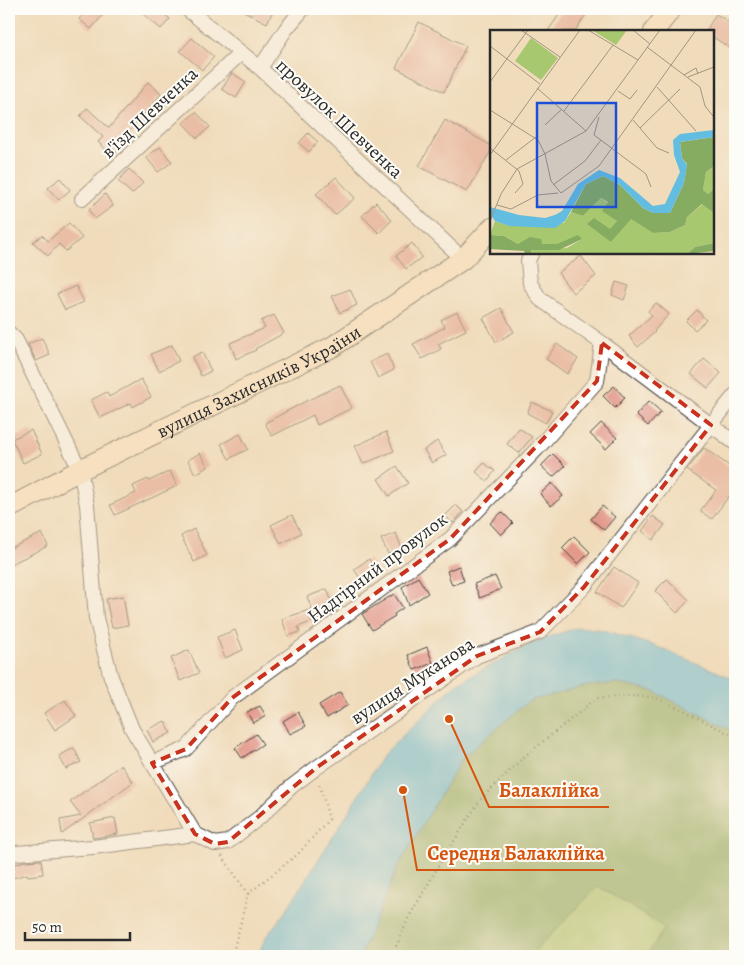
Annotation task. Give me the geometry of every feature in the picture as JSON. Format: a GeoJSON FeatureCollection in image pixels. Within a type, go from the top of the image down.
{"type":"FeatureCollection","features":[{"type":"Feature","properties":{"kind":"street","name":"провулок Шевченка"},"geometry":{"type":"LineString","coordinates":[[187,9],[260,68],[463,258]]}},
{"type":"Feature","properties":{"kind":"street"},"geometry":{"type":"LineString","coordinates":[[260,68],[286,29],[303,9]]}},
{"type":"Feature","properties":{"kind":"street"},"geometry":{"type":"LineString","coordinates":[[655,30],[671,9]]}},
{"type":"Feature","properties":{"kind":"street","name":"в'їзд Шевченка"},"geometry":{"type":"LineString","coordinates":[[82,199],[241,53]]}},
{"type":"Feature","properties":{"kind":"street","name":"вулиця Захисників України"},"geometry":{"type":"LineString","coordinates":[[9,508],[80,470],[332,347],[463,258],[490,230]]}},
{"type":"Feature","properties":{"kind":"street"},"geometry":{"type":"LineString","coordinates":[[531,254],[528,261],[530,283],[540,299],[735,443]]}},
{"type":"Feature","properties":{"kind":"street"},"geometry":{"type":"LineString","coordinates":[[9,333],[16,340],[80,470],[87,505],[96,618],[111,677],[132,729],[195,834],[215,844]]}},
{"type":"Feature","properties":{"kind":"street","name":"Надгірний провулок"},"geometry":{"type":"LineString","coordinates":[[152,762],[186,748],[232,698],[450,539],[537,449],[597,381],[602,343]]}},
{"type":"Feature","properties":{"kind":"street","name":"вулиця Муканова"},"geometry":{"type":"LineString","coordinates":[[215,844],[228,842],[260,817],[291,787],[316,768],[477,656],[540,632],[584,587],[735,395]]}},
{"type":"Feature","properties":{"kind":"street"},"geometry":{"type":"LineString","coordinates":[[9,855],[195,834]]}},
{"type":"Feature","properties":{"kind":"path"},"geometry":{"type":"LineString","coordinates":[[393,956],[409,917],[480,800],[525,756],[597,698],[654,697],[735,737]]}},
{"type":"Feature","properties":{"kind":"path"},"geometry":{"type":"LineString","coordinates":[[232,956],[248,894],[298,854],[329,818],[316,768]]}},
{"type":"Feature","properties":{"kind":"path"},"geometry":{"type":"LineString","coordinates":[[215,844],[248,894]]}},
{"type":"Feature","properties":{"kind":"highlighted area"},"geometry":{"type":"Polygon","coordinates":[[[602,343],[711,425],[584,587],[540,632],[477,656],[316,768],[228,842],[215,844],[195,834],[152,763],[186,749],[232,698],[450,539],[597,381],[602,343]]]}},
{"type":"Feature","properties":{"kind":"green space"},"geometry":{"type":"Polygon","coordinates":[[[616,683],[653,691],[735,732],[735,956],[646,956],[665,928],[598,886],[530,956],[360,956],[398,866],[462,758],[529,701],[587,686],[616,683]]]}},
{"type":"Feature","properties":{"kind":"green space"},"geometry":{"type":"Polygon","coordinates":[[[598,886],[665,928],[646,956],[530,956],[598,886]]]}},
{"type":"Feature","properties":{"kind":"water"},"geometry":{"type":"Polygon","coordinates":[[[579,627],[604,630],[655,646],[735,679],[735,732],[653,691],[616,683],[587,686],[529,701],[462,758],[398,866],[360,956],[257,956],[266,937],[285,912],[383,755],[456,684],[536,641],[579,627]]]}},
{"type":"Feature","properties":{"kind":"building"},"geometry":{"type":"Polygon","coordinates":[[[88,9],[108,9],[91,29],[79,19],[88,9]]]}},
{"type":"Feature","properties":{"kind":"building"},"geometry":{"type":"Polygon","coordinates":[[[137,9],[158,9],[170,19],[161,29],[137,9]]]}},
{"type":"Feature","properties":{"kind":"building"},"geometry":{"type":"Polygon","coordinates":[[[240,9],[274,9],[267,23],[240,9]]]}},
{"type":"Feature","properties":{"kind":"building"},"geometry":{"type":"Polygon","coordinates":[[[563,9],[590,9],[576,30],[549,30],[563,9]]]}},
{"type":"Feature","properties":{"kind":"building"},"geometry":{"type":"Polygon","coordinates":[[[716,14],[735,26],[735,39],[730,48],[714,38],[714,30],[707,30],[716,14]]]}},
{"type":"Feature","properties":{"kind":"building"},"geometry":{"type":"Polygon","coordinates":[[[419,22],[466,46],[444,92],[396,68],[419,22]]]}},
{"type":"Feature","properties":{"kind":"building"},"geometry":{"type":"Polygon","coordinates":[[[192,38],[214,57],[202,70],[180,51],[192,38]]]}},
{"type":"Feature","properties":{"kind":"building"},"geometry":{"type":"Polygon","coordinates":[[[232,73],[246,82],[236,98],[222,89],[232,73]]]}},
{"type":"Feature","properties":{"kind":"building"},"geometry":{"type":"Polygon","coordinates":[[[148,82],[161,94],[122,140],[125,143],[113,156],[98,142],[103,137],[80,116],[87,108],[109,128],[148,82]]]}},
{"type":"Feature","properties":{"kind":"building"},"geometry":{"type":"Polygon","coordinates":[[[196,112],[210,127],[197,138],[183,123],[196,112]]]}},
{"type":"Feature","properties":{"kind":"building"},"geometry":{"type":"Polygon","coordinates":[[[445,120],[490,145],[490,152],[467,192],[419,166],[445,120]]]}},
{"type":"Feature","properties":{"kind":"building"},"geometry":{"type":"Polygon","coordinates":[[[308,133],[318,142],[309,152],[299,143],[308,133]]]}},
{"type":"Feature","properties":{"kind":"building"},"geometry":{"type":"Polygon","coordinates":[[[160,147],[172,162],[158,172],[146,157],[160,147]]]}},
{"type":"Feature","properties":{"kind":"building"},"geometry":{"type":"Polygon","coordinates":[[[129,169],[143,183],[132,194],[118,181],[129,169]]]}},
{"type":"Feature","properties":{"kind":"building"},"geometry":{"type":"Polygon","coordinates":[[[336,177],[355,198],[335,215],[316,194],[336,177]]]}},
{"type":"Feature","properties":{"kind":"building"},"geometry":{"type":"Polygon","coordinates":[[[60,178],[70,190],[59,200],[48,188],[60,178]]]}},
{"type":"Feature","properties":{"kind":"building"},"geometry":{"type":"Polygon","coordinates":[[[105,194],[113,206],[95,219],[89,210],[105,194]]]}},
{"type":"Feature","properties":{"kind":"building"},"geometry":{"type":"Polygon","coordinates":[[[376,202],[392,220],[379,233],[362,216],[376,202]]]}},
{"type":"Feature","properties":{"kind":"building"},"geometry":{"type":"Polygon","coordinates":[[[69,223],[82,238],[66,251],[59,244],[48,256],[33,242],[42,235],[48,241],[69,223]]]}},
{"type":"Feature","properties":{"kind":"building"},"geometry":{"type":"Polygon","coordinates":[[[412,243],[422,257],[406,269],[396,256],[412,243]]]}},
{"type":"Feature","properties":{"kind":"building"},"geometry":{"type":"Polygon","coordinates":[[[581,256],[596,276],[573,293],[558,273],[581,256]]]}},
{"type":"Feature","properties":{"kind":"building"},"geometry":{"type":"Polygon","coordinates":[[[616,282],[629,286],[624,300],[612,295],[616,282]]]}},
{"type":"Feature","properties":{"kind":"building"},"geometry":{"type":"Polygon","coordinates":[[[76,286],[84,302],[65,310],[57,294],[76,286]]]}},
{"type":"Feature","properties":{"kind":"building"},"geometry":{"type":"Polygon","coordinates":[[[350,289],[357,305],[340,313],[332,296],[350,289]]]}},
{"type":"Feature","properties":{"kind":"building"},"geometry":{"type":"Polygon","coordinates":[[[656,303],[669,314],[655,332],[638,347],[629,336],[652,315],[648,311],[656,303]]]}},
{"type":"Feature","properties":{"kind":"building"},"geometry":{"type":"Polygon","coordinates":[[[501,308],[514,332],[496,342],[483,318],[501,308]]]}},
{"type":"Feature","properties":{"kind":"building"},"geometry":{"type":"Polygon","coordinates":[[[697,310],[706,320],[695,330],[686,321],[697,310]]]}},
{"type":"Feature","properties":{"kind":"building"},"geometry":{"type":"Polygon","coordinates":[[[457,312],[466,330],[438,344],[441,349],[422,359],[413,344],[445,327],[441,320],[457,312]]]}},
{"type":"Feature","properties":{"kind":"building"},"geometry":{"type":"Polygon","coordinates":[[[274,315],[284,333],[256,350],[236,359],[230,343],[265,328],[261,321],[274,315]]]}},
{"type":"Feature","properties":{"kind":"building"},"geometry":{"type":"Polygon","coordinates":[[[42,338],[50,355],[36,361],[28,344],[42,338]]]}},
{"type":"Feature","properties":{"kind":"building"},"geometry":{"type":"Polygon","coordinates":[[[557,344],[578,359],[567,374],[546,359],[557,344]]]}},
{"type":"Feature","properties":{"kind":"building"},"geometry":{"type":"Polygon","coordinates":[[[172,345],[179,361],[159,371],[151,354],[172,345]]]}},
{"type":"Feature","properties":{"kind":"building"},"geometry":{"type":"Polygon","coordinates":[[[202,352],[211,371],[201,376],[192,357],[202,352]]]}},
{"type":"Feature","properties":{"kind":"building"},"geometry":{"type":"Polygon","coordinates":[[[387,354],[394,370],[378,378],[370,362],[387,354]]]}},
{"type":"Feature","properties":{"kind":"building"},"geometry":{"type":"Polygon","coordinates":[[[704,359],[721,373],[708,388],[691,374],[704,359]]]}},
{"type":"Feature","properties":{"kind":"building"},"geometry":{"type":"Polygon","coordinates":[[[141,379],[151,397],[133,407],[131,403],[100,418],[91,400],[107,392],[109,397],[141,379]]]}},
{"type":"Feature","properties":{"kind":"building"},"geometry":{"type":"Polygon","coordinates":[[[340,385],[352,408],[317,425],[313,415],[272,436],[265,423],[340,385]]]}},
{"type":"Feature","properties":{"kind":"building"},"geometry":{"type":"Polygon","coordinates":[[[614,386],[625,398],[615,408],[603,396],[614,386]]]}},
{"type":"Feature","properties":{"kind":"building"},"geometry":{"type":"Polygon","coordinates":[[[649,401],[661,412],[648,426],[636,415],[649,401]]]}},
{"type":"Feature","properties":{"kind":"building"},"geometry":{"type":"Polygon","coordinates":[[[532,402],[552,411],[546,423],[527,413],[532,402]]]}},
{"type":"Feature","properties":{"kind":"building"},"geometry":{"type":"Polygon","coordinates":[[[601,423],[617,438],[606,449],[590,434],[601,423]]]}},
{"type":"Feature","properties":{"kind":"building"},"geometry":{"type":"Polygon","coordinates":[[[519,428],[532,437],[519,453],[507,444],[519,428]]]}},
{"type":"Feature","properties":{"kind":"building"},"geometry":{"type":"Polygon","coordinates":[[[31,430],[42,454],[23,463],[12,439],[31,430]]]}},
{"type":"Feature","properties":{"kind":"building"},"geometry":{"type":"Polygon","coordinates":[[[386,432],[394,451],[363,464],[355,446],[386,432]]]}},
{"type":"Feature","properties":{"kind":"building"},"geometry":{"type":"Polygon","coordinates":[[[240,434],[248,449],[229,459],[221,444],[240,434]]]}},
{"type":"Feature","properties":{"kind":"building"},"geometry":{"type":"Polygon","coordinates":[[[437,441],[446,455],[432,463],[424,450],[437,441]]]}},
{"type":"Feature","properties":{"kind":"building"},"geometry":{"type":"Polygon","coordinates":[[[704,448],[735,470],[735,488],[712,519],[700,511],[716,490],[687,470],[704,448]]]}},
{"type":"Feature","properties":{"kind":"building"},"geometry":{"type":"Polygon","coordinates":[[[200,453],[208,467],[195,474],[188,460],[200,453]]]}},
{"type":"Feature","properties":{"kind":"building"},"geometry":{"type":"Polygon","coordinates":[[[553,454],[565,466],[553,477],[541,466],[553,454]]]}},
{"type":"Feature","properties":{"kind":"building"},"geometry":{"type":"Polygon","coordinates":[[[484,463],[495,471],[487,481],[476,472],[484,463]]]}},
{"type":"Feature","properties":{"kind":"building"},"geometry":{"type":"Polygon","coordinates":[[[397,466],[408,483],[389,496],[378,479],[397,466]]]}},
{"type":"Feature","properties":{"kind":"building"},"geometry":{"type":"Polygon","coordinates":[[[170,471],[177,486],[115,515],[110,505],[136,493],[133,486],[170,471]]]}},
{"type":"Feature","properties":{"kind":"building"},"geometry":{"type":"Polygon","coordinates":[[[552,483],[563,496],[551,506],[540,494],[552,483]]]}},
{"type":"Feature","properties":{"kind":"building"},"geometry":{"type":"Polygon","coordinates":[[[456,505],[463,512],[453,523],[445,516],[456,505]]]}},
{"type":"Feature","properties":{"kind":"building"},"geometry":{"type":"Polygon","coordinates":[[[602,506],[615,517],[604,530],[591,519],[602,506]]]}},
{"type":"Feature","properties":{"kind":"building"},"geometry":{"type":"Polygon","coordinates":[[[502,512],[513,523],[501,535],[490,523],[502,512]]]}},
{"type":"Feature","properties":{"kind":"building"},"geometry":{"type":"Polygon","coordinates":[[[292,515],[301,533],[281,544],[271,525],[292,515]]]}},
{"type":"Feature","properties":{"kind":"building"},"geometry":{"type":"Polygon","coordinates":[[[653,516],[665,525],[653,540],[642,531],[653,516]]]}},
{"type":"Feature","properties":{"kind":"building"},"geometry":{"type":"Polygon","coordinates":[[[194,529],[207,555],[194,562],[181,536],[194,529]]]}},
{"type":"Feature","properties":{"kind":"building"},"geometry":{"type":"Polygon","coordinates":[[[42,533],[48,546],[9,565],[9,549],[42,533]]]}},
{"type":"Feature","properties":{"kind":"building"},"geometry":{"type":"Polygon","coordinates":[[[396,533],[402,549],[388,554],[381,539],[396,533]]]}},
{"type":"Feature","properties":{"kind":"building"},"geometry":{"type":"Polygon","coordinates":[[[574,536],[590,552],[578,564],[562,548],[574,536]]]}},
{"type":"Feature","properties":{"kind":"building"},"geometry":{"type":"Polygon","coordinates":[[[369,559],[379,573],[364,584],[354,569],[369,559]]]}},
{"type":"Feature","properties":{"kind":"building"},"geometry":{"type":"Polygon","coordinates":[[[459,566],[464,581],[452,585],[447,571],[459,566]]]}},
{"type":"Feature","properties":{"kind":"building"},"geometry":{"type":"Polygon","coordinates":[[[614,567],[638,583],[621,608],[597,592],[614,567]]]}},
{"type":"Feature","properties":{"kind":"building"},"geometry":{"type":"Polygon","coordinates":[[[495,576],[501,589],[480,598],[474,584],[495,576]]]}},
{"type":"Feature","properties":{"kind":"building"},"geometry":{"type":"Polygon","coordinates":[[[418,577],[428,593],[409,605],[402,587],[418,577]]]}},
{"type":"Feature","properties":{"kind":"building"},"geometry":{"type":"Polygon","coordinates":[[[667,579],[689,600],[677,613],[655,591],[667,579]]]}},
{"type":"Feature","properties":{"kind":"building"},"geometry":{"type":"Polygon","coordinates":[[[327,589],[336,612],[298,627],[300,632],[288,636],[282,619],[312,609],[307,597],[327,589]]]}},
{"type":"Feature","properties":{"kind":"building"},"geometry":{"type":"Polygon","coordinates":[[[394,594],[403,608],[394,614],[395,616],[372,630],[362,614],[394,594]]]}},
{"type":"Feature","properties":{"kind":"building"},"geometry":{"type":"Polygon","coordinates":[[[123,596],[128,625],[112,628],[106,599],[123,596]]]}},
{"type":"Feature","properties":{"kind":"building"},"geometry":{"type":"Polygon","coordinates":[[[235,630],[243,650],[225,658],[217,637],[235,630]]]}},
{"type":"Feature","properties":{"kind":"building"},"geometry":{"type":"Polygon","coordinates":[[[427,647],[433,663],[414,670],[408,655],[427,647]]]}},
{"type":"Feature","properties":{"kind":"building"},"geometry":{"type":"Polygon","coordinates":[[[189,650],[199,673],[180,681],[171,658],[189,650]]]}},
{"type":"Feature","properties":{"kind":"building"},"geometry":{"type":"Polygon","coordinates":[[[340,692],[348,705],[327,718],[319,705],[340,692]]]}},
{"type":"Feature","properties":{"kind":"building"},"geometry":{"type":"Polygon","coordinates":[[[65,700],[76,716],[55,730],[44,713],[65,700]]]}},
{"type":"Feature","properties":{"kind":"building"},"geometry":{"type":"Polygon","coordinates":[[[260,706],[266,716],[253,723],[247,712],[260,706]]]}},
{"type":"Feature","properties":{"kind":"building"},"geometry":{"type":"Polygon","coordinates":[[[298,712],[306,726],[290,734],[283,721],[298,712]]]}},
{"type":"Feature","properties":{"kind":"building"},"geometry":{"type":"Polygon","coordinates":[[[165,721],[171,733],[153,742],[147,730],[165,721]]]}},
{"type":"Feature","properties":{"kind":"building"},"geometry":{"type":"Polygon","coordinates":[[[256,734],[263,744],[242,758],[235,748],[256,734]]]}},
{"type":"Feature","properties":{"kind":"building"},"geometry":{"type":"Polygon","coordinates":[[[74,748],[81,762],[66,769],[59,756],[74,748]]]}},
{"type":"Feature","properties":{"kind":"building"},"geometry":{"type":"Polygon","coordinates":[[[121,765],[133,782],[62,834],[60,820],[81,816],[70,802],[121,765]]]}},
{"type":"Feature","properties":{"kind":"building"},"geometry":{"type":"Polygon","coordinates":[[[115,818],[118,834],[93,838],[90,823],[115,818]]]}},
{"type":"Feature","properties":{"kind":"building"},"geometry":{"type":"Polygon","coordinates":[[[41,860],[43,874],[28,876],[27,874],[9,879],[9,866],[25,861],[41,860]]]}},
{"type":"Feature","properties":{"kind":"place","name":"Балаклійка"},"geometry":{"type":"Point","coordinates":[449,719]}},
{"type":"Feature","properties":{"kind":"place","name":"Середня Балаклійка"},"geometry":{"type":"Point","coordinates":[403,790]}}]}
